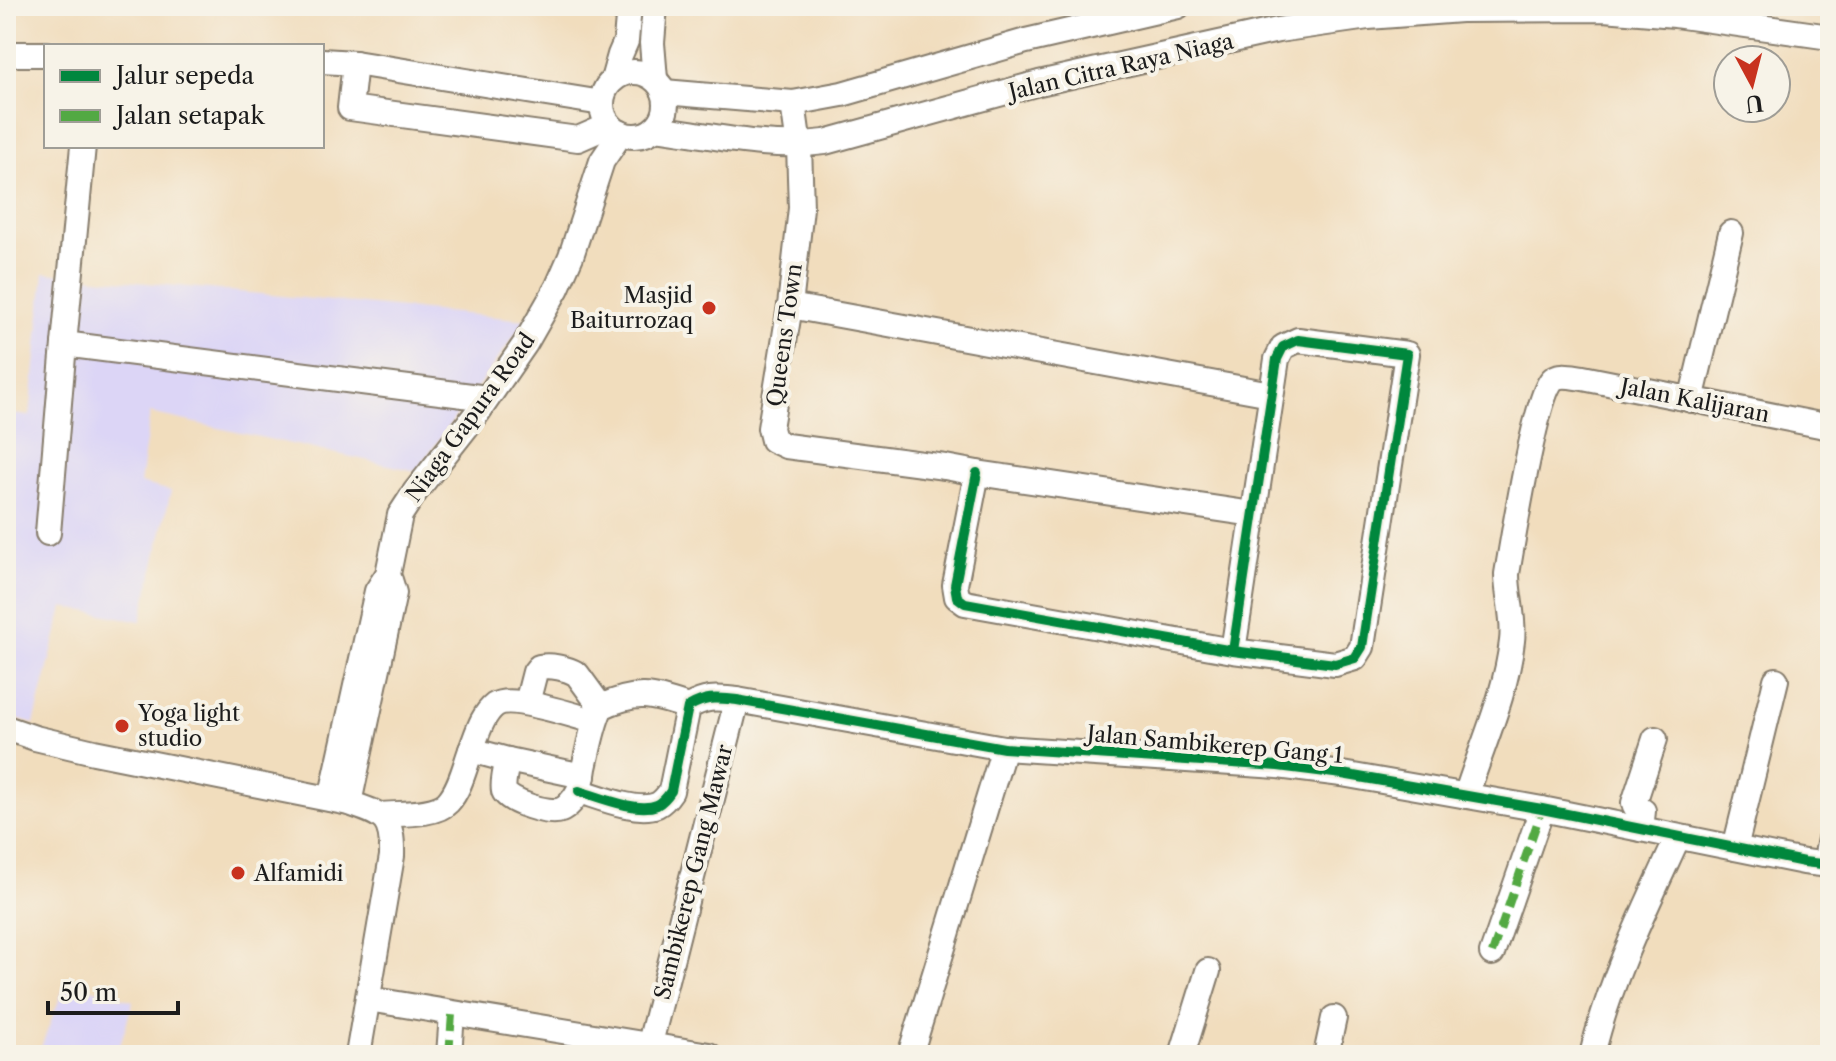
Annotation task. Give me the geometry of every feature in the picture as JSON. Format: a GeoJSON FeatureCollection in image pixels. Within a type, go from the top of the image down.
{"type":"FeatureCollection","features":[{"type":"Feature","properties":{"kind":"street"},"geometry":{"type":"LineString","coordinates":[[613,80],[626,41],[629,6]]}},
{"type":"Feature","properties":{"kind":"street"},"geometry":{"type":"LineString","coordinates":[[324,61],[355,63],[611,120],[630,136],[639,135],[655,128],[666,111],[667,101],[660,86],[652,43],[655,6]]}},
{"type":"Feature","properties":{"kind":"street","name":"Jalan Citra Raya Niaga"},"geometry":{"type":"LineString","coordinates":[[660,86],[793,103],[842,94],[1026,41],[1178,6]]}},
{"type":"Feature","properties":{"kind":"street","name":"Jalan Citra Raya Niaga"},"geometry":{"type":"LineString","coordinates":[[655,128],[761,144],[799,146],[825,142],[1039,83],[1278,30],[1368,17],[1461,10],[1604,7],[1830,37]]}},
{"type":"Feature","properties":{"kind":"street"},"geometry":{"type":"LineString","coordinates":[[1026,41],[1039,83]]}},
{"type":"Feature","properties":{"kind":"street"},"geometry":{"type":"LineString","coordinates":[[6,54],[44,54]]}},
{"type":"Feature","properties":{"kind":"street"},"geometry":{"type":"LineString","coordinates":[[355,63],[350,108],[578,139],[611,120]]}},
{"type":"Feature","properties":{"kind":"street"},"geometry":{"type":"LineString","coordinates":[[611,120],[604,92],[613,80],[622,74],[634,72],[645,74],[660,86]]}},
{"type":"Feature","properties":{"kind":"street","name":"Queens Town"},"geometry":{"type":"LineString","coordinates":[[793,103],[799,146],[801,208],[790,306],[770,428],[773,440],[786,446],[977,473]]}},
{"type":"Feature","properties":{"kind":"street","name":"Niaga Gapura Road"},"geometry":{"type":"LineString","coordinates":[[340,801],[394,593],[388,574],[400,515],[525,344],[557,288],[571,256],[602,161],[611,120]]}},
{"type":"Feature","properties":{"kind":"street"},"geometry":{"type":"LineString","coordinates":[[48,533],[83,148]]}},
{"type":"Feature","properties":{"kind":"street"},"geometry":{"type":"LineString","coordinates":[[1691,400],[1731,233]]}},
{"type":"Feature","properties":{"kind":"street"},"geometry":{"type":"LineString","coordinates":[[790,306],[1271,394]]}},
{"type":"Feature","properties":{"kind":"street"},"geometry":{"type":"LineString","coordinates":[[1233,651],[1271,394],[1277,359],[1283,347],[1298,340],[1407,354],[1362,647],[1355,658],[1335,664],[1233,651],[965,603],[957,597],[955,585],[977,473],[1253,514]]}},
{"type":"Feature","properties":{"kind":"street"},"geometry":{"type":"LineString","coordinates":[[64,344],[487,398]]}},
{"type":"Feature","properties":{"kind":"street","name":"Jalan Kalijaran"},"geometry":{"type":"LineString","coordinates":[[1466,796],[1503,687],[1512,643],[1507,574],[1532,440],[1549,383],[1559,376],[1583,378],[1830,427]]}},
{"type":"Feature","properties":{"kind":"street"},"geometry":{"type":"LineString","coordinates":[[508,760],[504,786],[509,798],[550,812],[567,806],[581,784],[597,714],[577,674],[539,667],[527,703]]}},
{"type":"Feature","properties":{"kind":"street"},"geometry":{"type":"LineString","coordinates":[[1735,848],[1776,680]]}},
{"type":"Feature","properties":{"kind":"street"},"geometry":{"type":"LineString","coordinates":[[6,728],[94,752],[340,801],[380,815],[427,812],[445,805],[454,792],[471,750],[486,716],[500,702],[597,714],[614,701],[644,694],[688,707],[671,791],[664,801],[654,806],[638,807],[581,784],[471,750]]}},
{"type":"Feature","properties":{"kind":"street","name":"Jalan Sambikerep Gang 1"},"geometry":{"type":"LineString","coordinates":[[688,707],[706,698],[737,700],[1004,748],[1278,766],[1404,784],[1828,865]]}},
{"type":"Feature","properties":{"kind":"street","name":"Sambikerep Gang Mawar"},"geometry":{"type":"LineString","coordinates":[[649,1050],[737,700]]}},
{"type":"Feature","properties":{"kind":"street"},"geometry":{"type":"LineString","coordinates":[[1641,829],[1643,811],[1634,803],[1655,739]]}},
{"type":"Feature","properties":{"kind":"street"},"geometry":{"type":"LineString","coordinates":[[910,1055],[1004,748]]}},
{"type":"Feature","properties":{"kind":"street"},"geometry":{"type":"LineString","coordinates":[[1492,953],[1542,809]]}},
{"type":"Feature","properties":{"kind":"street"},"geometry":{"type":"LineString","coordinates":[[358,1055],[392,856],[389,826],[380,815]]}},
{"type":"Feature","properties":{"kind":"street"},"geometry":{"type":"LineString","coordinates":[[1592,1055],[1636,931],[1678,837]]}},
{"type":"Feature","properties":{"kind":"street"},"geometry":{"type":"LineString","coordinates":[[1828,865],[1830,839]]}},
{"type":"Feature","properties":{"kind":"street"},"geometry":{"type":"LineString","coordinates":[[1182,1055],[1208,971]]}},
{"type":"Feature","properties":{"kind":"street"},"geometry":{"type":"LineString","coordinates":[[368,999],[649,1050],[709,1055]]}},
{"type":"Feature","properties":{"kind":"street"},"geometry":{"type":"LineString","coordinates":[[449,1055],[452,1014]]}},
{"type":"Feature","properties":{"kind":"street"},"geometry":{"type":"LineString","coordinates":[[1326,1055],[1334,1018]]}},
{"type":"Feature","properties":{"kind":"shaded area"},"geometry":{"type":"Polygon","coordinates":[[[44,273],[526,320],[416,471],[150,413],[140,483],[171,491],[141,621],[63,607],[34,724],[6,716],[6,413],[30,416],[44,273]]]}},
{"type":"Feature","properties":{"kind":"shaded area"},"geometry":{"type":"Polygon","coordinates":[[[66,982],[133,1001],[117,1055],[38,1055],[66,982]]]}},
{"type":"Feature","properties":{"kind":"marked path"},"geometry":{"type":"LineString","coordinates":[[1492,953],[1542,809]]}},
{"type":"Feature","properties":{"kind":"marked path"},"geometry":{"type":"LineString","coordinates":[[1825,864],[1830,839]]}},
{"type":"Feature","properties":{"kind":"marked path"},"geometry":{"type":"LineString","coordinates":[[449,1055],[452,1014]]}},
{"type":"Feature","properties":{"kind":"cycle path"},"geometry":{"type":"LineString","coordinates":[[977,473],[955,585],[957,597],[965,603],[1233,651],[1335,664],[1355,658],[1362,647],[1407,354],[1298,340],[1283,347],[1277,359],[1233,651]]}},
{"type":"Feature","properties":{"kind":"cycle path"},"geometry":{"type":"LineString","coordinates":[[579,791],[629,806],[659,804],[671,791],[688,707],[706,699],[723,699],[1004,748],[1278,766],[1342,774],[1830,865]]}},
{"type":"Feature","properties":{"kind":"place","name":"Masjid Baiturrozaq"},"geometry":{"type":"Point","coordinates":[709,308]}},
{"type":"Feature","properties":{"kind":"place","name":"Yoga light studio"},"geometry":{"type":"Point","coordinates":[122,726]}},
{"type":"Feature","properties":{"kind":"place","name":"Alfamidi"},"geometry":{"type":"Point","coordinates":[238,873]}}]}
